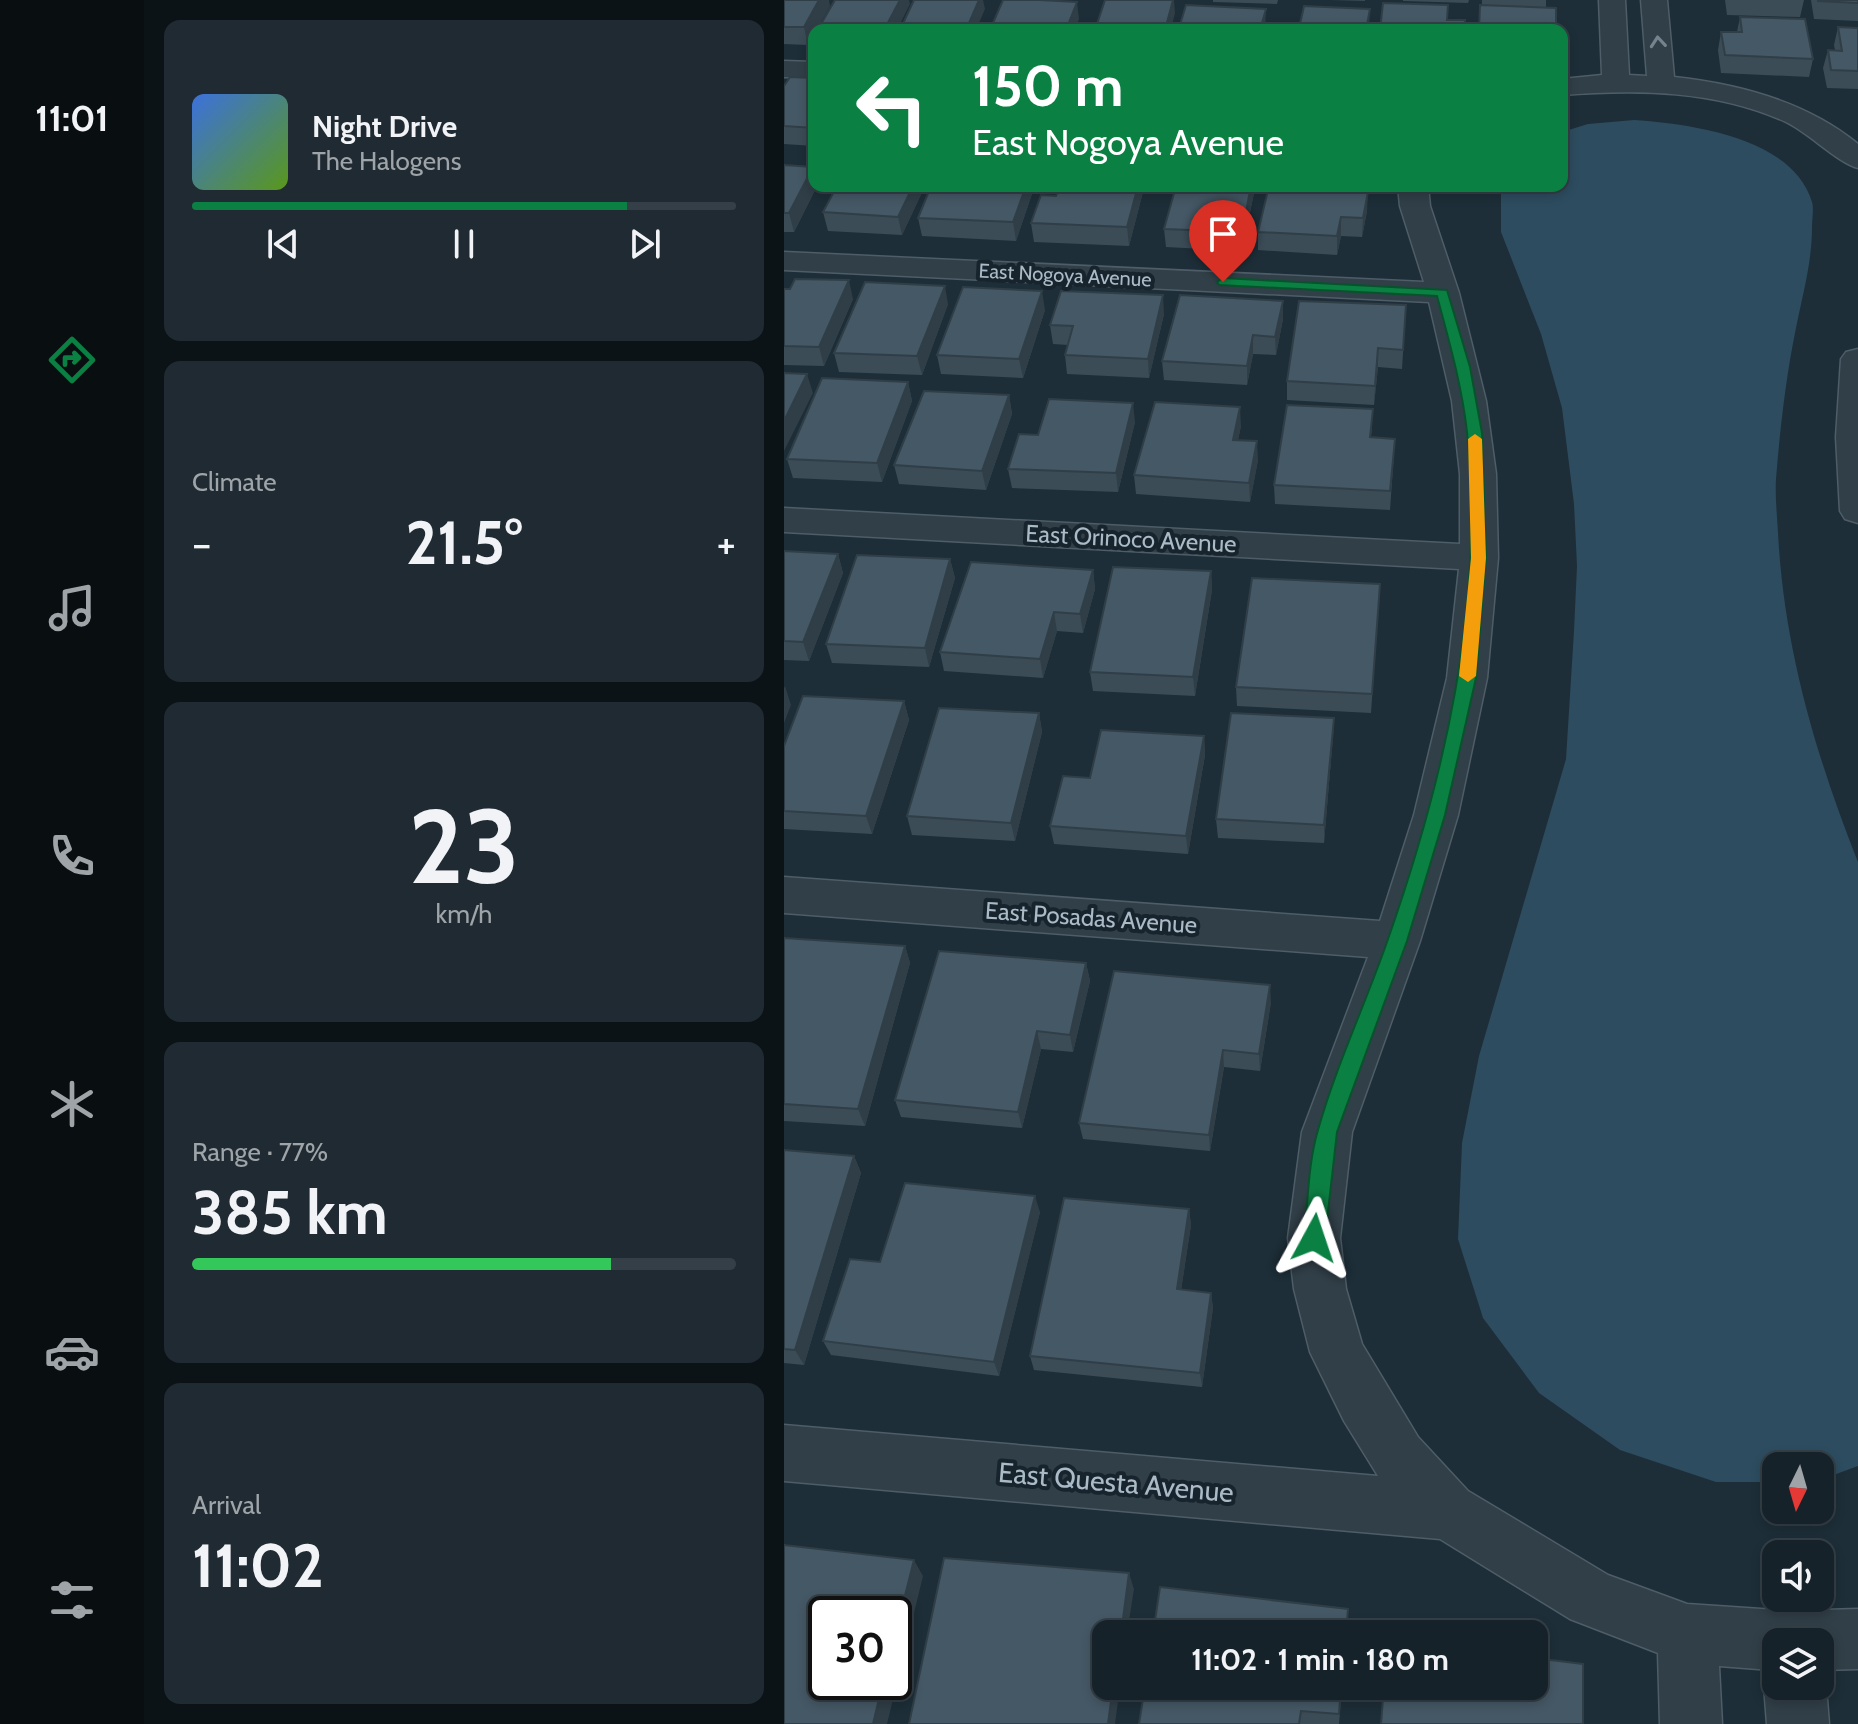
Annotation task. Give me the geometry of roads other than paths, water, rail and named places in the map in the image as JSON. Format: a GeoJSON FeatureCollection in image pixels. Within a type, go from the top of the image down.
{"type":"FeatureCollection","features":[{"type":"Feature","properties":{"kind":"street"},"geometry":{"type":"LineString","coordinates":[[1612,0],[1616,82]]}},
{"type":"Feature","properties":{"kind":"street"},"geometry":{"type":"LineString","coordinates":[[1654,0],[1661,84]]}},
{"type":"Feature","properties":{"kind":"street"},"geometry":{"type":"LineString","coordinates":[[784,69],[808,70]]}},
{"type":"Feature","properties":{"kind":"street"},"geometry":{"type":"LineString","coordinates":[[1568,86],[1616,82],[1661,84],[1735,98],[1825,131],[1858,159]]}},
{"type":"Feature","properties":{"kind":"street"},"geometry":{"type":"LineString","coordinates":[[1799,120],[1854,115]]}},
{"type":"Feature","properties":{"kind":"street"},"geometry":{"type":"LineString","coordinates":[[1414,192],[1415,206],[1463,367],[1474,433],[1479,558],[1467,678],[1436,815],[1397,941],[1327,1132],[1314,1238],[1320,1289],[1337,1352],[1398,1457],[1448,1511],[1591,1598],[1687,1634],[1762,1650]]}},
{"type":"Feature","properties":{"kind":"street","name":"East Nogoya Avenue"},"geometry":{"type":"LineString","coordinates":[[784,261],[1443,293]]}},
{"type":"Feature","properties":{"kind":"street"},"geometry":{"type":"LineString","coordinates":[[1858,359],[1854,437],[1858,511]]}},
{"type":"Feature","properties":{"kind":"street","name":"East Orinoco Avenue"},"geometry":{"type":"LineString","coordinates":[[784,520],[1479,558]]}},
{"type":"Feature","properties":{"kind":"street","name":"East Posadas Avenue"},"geometry":{"type":"LineString","coordinates":[[784,895],[1397,941]]}},
{"type":"Feature","properties":{"kind":"street","name":"East Questa Avenue"},"geometry":{"type":"LineString","coordinates":[[784,1453],[1448,1511]]}},
{"type":"Feature","properties":{"kind":"street"},"geometry":{"type":"LineString","coordinates":[[1687,1634],[1691,1724]]}},
{"type":"Feature","properties":{"kind":"street"},"geometry":{"type":"LineString","coordinates":[[1834,1645],[1858,1639]]}},
{"type":"Feature","properties":{"kind":"street"},"geometry":{"type":"LineString","coordinates":[[1796,1700],[1798,1724]]}},
{"type":"Feature","properties":{"kind":"water"},"geometry":{"type":"Polygon","coordinates":[[[1634,120],[1683,125],[1737,138],[1784,162],[1801,180],[1813,205],[1809,265],[1789,365],[1776,485],[1781,576],[1795,660],[1816,742],[1858,862],[1858,1466],[1834,1475],[1834,1452],[1762,1452],[1762,1482],[1716,1482],[1620,1450],[1539,1393],[1483,1318],[1458,1239],[1462,1143],[1479,1056],[1566,759],[1577,566],[1574,504],[1562,408],[1541,334],[1501,232],[1501,192],[1568,192],[1568,130],[1588,124],[1634,120]]]}}]}
